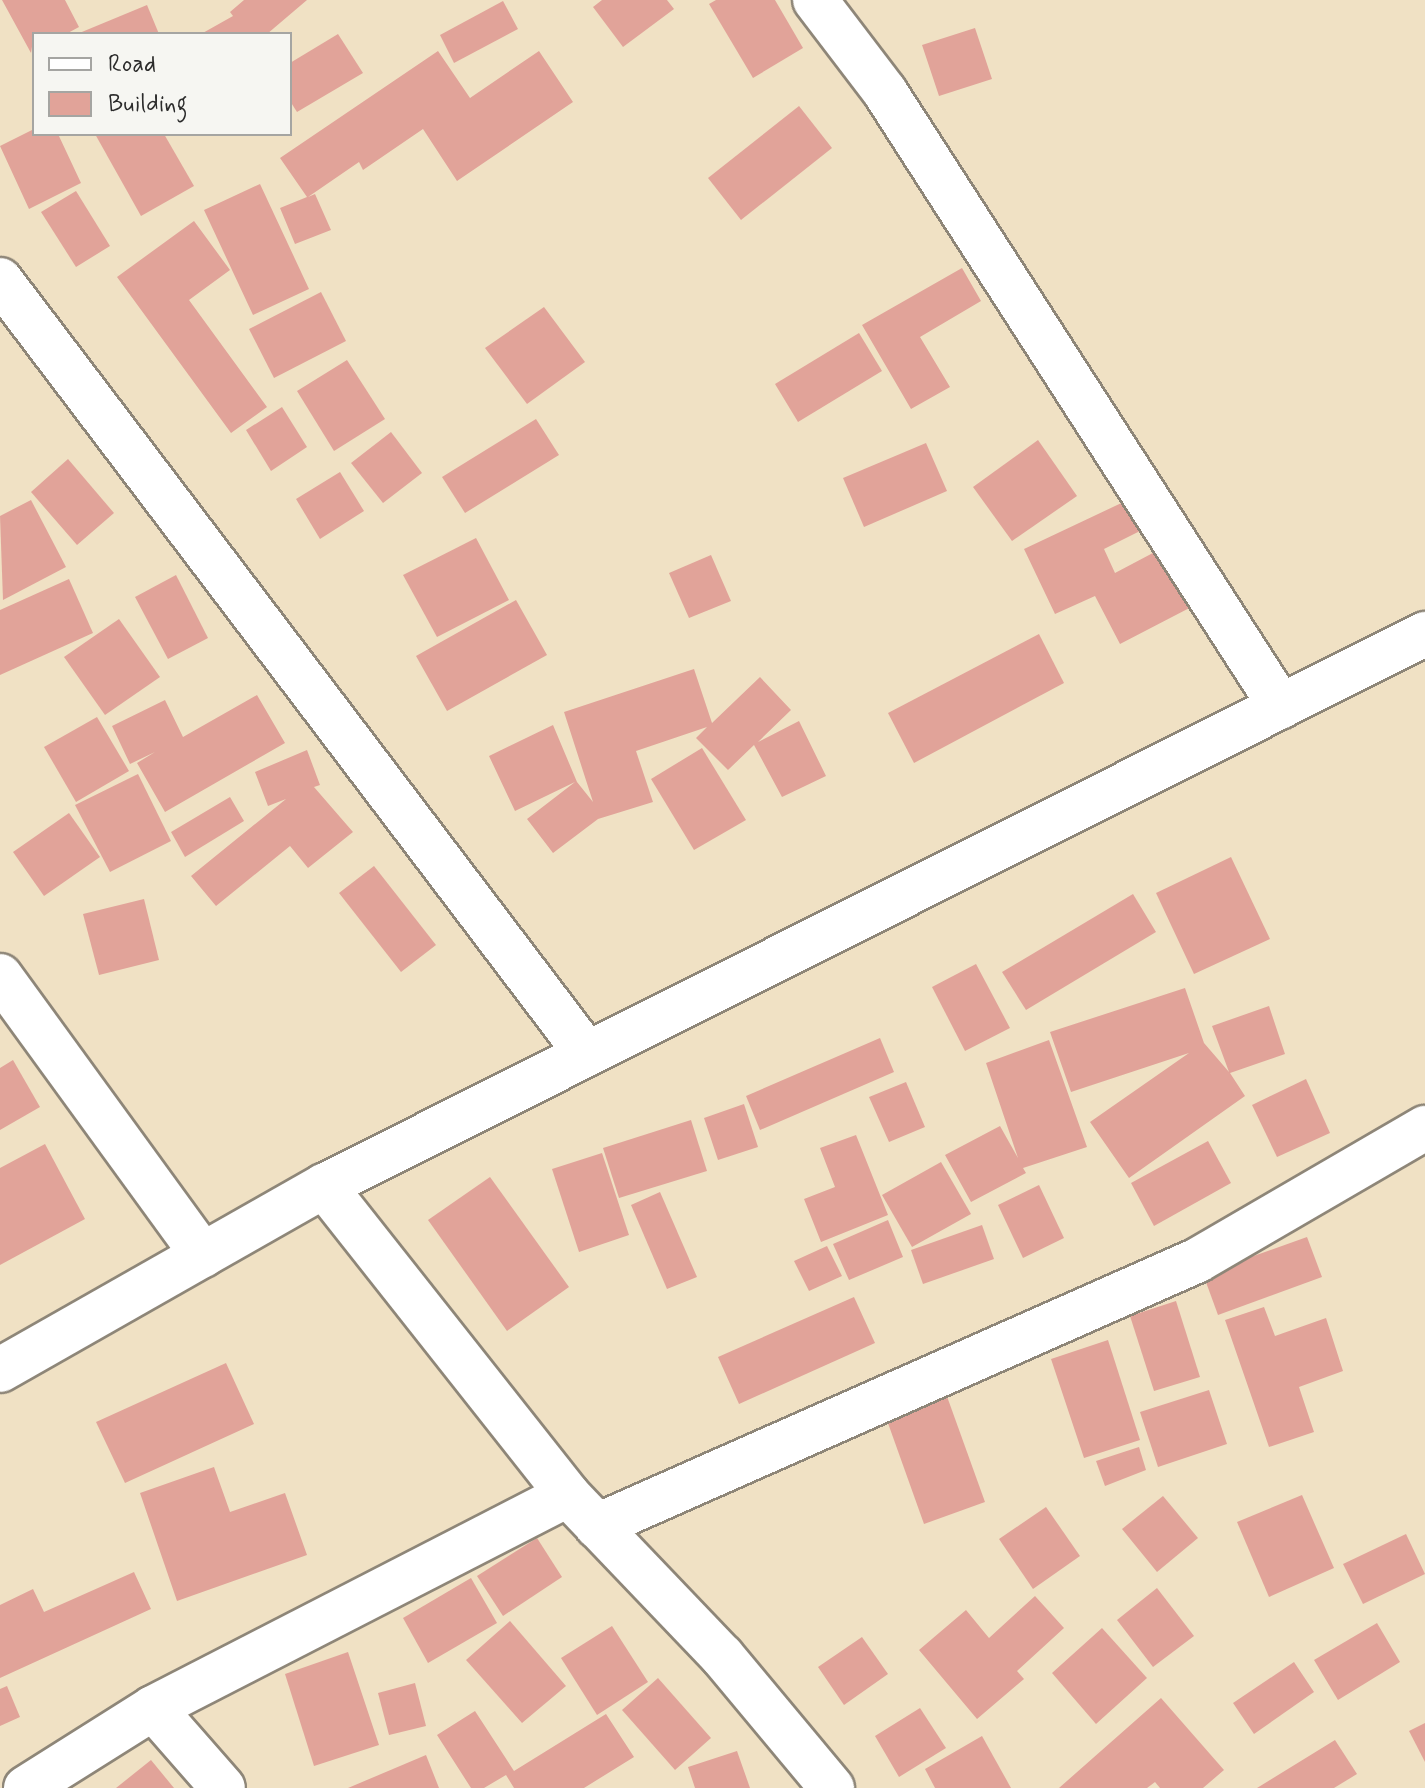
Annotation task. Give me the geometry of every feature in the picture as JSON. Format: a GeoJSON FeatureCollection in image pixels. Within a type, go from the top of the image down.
{"type":"FeatureCollection","features":[{"type":"Feature","properties":{"kind":"street"},"geometry":{"type":"LineString","coordinates":[[815,0],[885,92],[1281,707]]}},
{"type":"Feature","properties":{"kind":"street"},"geometry":{"type":"LineString","coordinates":[[0,280],[587,1054]]}},
{"type":"Feature","properties":{"kind":"street"},"geometry":{"type":"LineString","coordinates":[[0,1370],[324,1186],[1425,634]]}},
{"type":"Feature","properties":{"kind":"street"},"geometry":{"type":"LineString","coordinates":[[0,976],[203,1255]]}},
{"type":"Feature","properties":{"kind":"street"},"geometry":{"type":"LineString","coordinates":[[26,1788],[153,1708],[583,1511],[1198,1260],[1425,1128]]}},
{"type":"Feature","properties":{"kind":"street"},"geometry":{"type":"LineString","coordinates":[[324,1186],[583,1511],[722,1656],[832,1788]]}},
{"type":"Feature","properties":{"kind":"street"},"geometry":{"type":"LineString","coordinates":[[153,1708],[223,1788]]}},
{"type":"Feature","properties":{"kind":"building"},"geometry":{"type":"Polygon","coordinates":[[[2,0],[65,0],[79,27],[70,32],[32,32],[31,53],[2,0]]]}},
{"type":"Feature","properties":{"kind":"building"},"geometry":{"type":"Polygon","coordinates":[[[244,0],[307,0],[269,32],[205,32],[233,16],[230,12],[244,0]]]}},
{"type":"Feature","properties":{"kind":"building"},"geometry":{"type":"Polygon","coordinates":[[[602,0],[667,0],[674,9],[623,47],[593,7],[602,0]]]}},
{"type":"Feature","properties":{"kind":"building"},"geometry":{"type":"Polygon","coordinates":[[[716,0],[775,0],[803,48],[753,78],[709,4],[716,0]]]}},
{"type":"Feature","properties":{"kind":"building"},"geometry":{"type":"Polygon","coordinates":[[[503,1],[518,29],[454,63],[440,35],[503,1]]]}},
{"type":"Feature","properties":{"kind":"building"},"geometry":{"type":"Polygon","coordinates":[[[147,5],[158,32],[82,32],[147,5]]]}},
{"type":"Feature","properties":{"kind":"building"},"geometry":{"type":"Polygon","coordinates":[[[975,28],[992,79],[939,96],[922,45],[975,28]]]}},
{"type":"Feature","properties":{"kind":"building"},"geometry":{"type":"Polygon","coordinates":[[[338,34],[363,73],[297,112],[292,104],[292,62],[338,34]]]}},
{"type":"Feature","properties":{"kind":"building"},"geometry":{"type":"Polygon","coordinates":[[[438,51],[470,98],[539,51],[573,102],[457,181],[423,129],[363,170],[359,162],[308,197],[315,194],[331,230],[295,244],[280,208],[307,197],[280,158],[438,51]]]}},
{"type":"Feature","properties":{"kind":"building"},"geometry":{"type":"Polygon","coordinates":[[[799,106],[832,148],[741,220],[708,178],[799,106]]]}},
{"type":"Feature","properties":{"kind":"building"},"geometry":{"type":"Polygon","coordinates":[[[32,130],[32,136],[59,136],[81,183],[29,209],[0,146],[32,130]]]}},
{"type":"Feature","properties":{"kind":"building"},"geometry":{"type":"Polygon","coordinates":[[[96,136],[165,136],[194,186],[141,216],[96,136]]]}},
{"type":"Feature","properties":{"kind":"building"},"geometry":{"type":"Polygon","coordinates":[[[260,184],[309,289],[253,315],[204,210],[260,184]]]}},
{"type":"Feature","properties":{"kind":"building"},"geometry":{"type":"Polygon","coordinates":[[[76,191],[110,246],[76,267],[41,212],[76,191]]]}},
{"type":"Feature","properties":{"kind":"building"},"geometry":{"type":"Polygon","coordinates":[[[194,221],[230,270],[189,300],[267,407],[231,433],[117,277],[194,221]]]}},
{"type":"Feature","properties":{"kind":"building"},"geometry":{"type":"Polygon","coordinates":[[[962,268],[981,301],[920,337],[950,387],[911,409],[862,325],[962,268]]]}},
{"type":"Feature","properties":{"kind":"building"},"geometry":{"type":"Polygon","coordinates":[[[321,292],[346,341],[274,378],[249,329],[321,292]]]}},
{"type":"Feature","properties":{"kind":"building"},"geometry":{"type":"Polygon","coordinates":[[[544,307],[585,362],[527,404],[485,348],[544,307]]]}},
{"type":"Feature","properties":{"kind":"building"},"geometry":{"type":"Polygon","coordinates":[[[859,333],[882,371],[798,422],[775,384],[859,333]]]}},
{"type":"Feature","properties":{"kind":"building"},"geometry":{"type":"Polygon","coordinates":[[[347,360],[385,419],[334,451],[297,391],[347,360]]]}},
{"type":"Feature","properties":{"kind":"building"},"geometry":{"type":"Polygon","coordinates":[[[282,407],[307,447],[271,471],[246,430],[282,407]]]}},
{"type":"Feature","properties":{"kind":"building"},"geometry":{"type":"Polygon","coordinates":[[[536,419],[559,455],[465,513],[442,477],[536,419]]]}},
{"type":"Feature","properties":{"kind":"building"},"geometry":{"type":"Polygon","coordinates":[[[391,432],[422,473],[383,503],[351,463],[391,432]]]}},
{"type":"Feature","properties":{"kind":"building"},"geometry":{"type":"Polygon","coordinates":[[[1038,440],[1077,496],[1012,541],[973,487],[1038,440]]]}},
{"type":"Feature","properties":{"kind":"building"},"geometry":{"type":"Polygon","coordinates":[[[926,443],[947,491],[864,527],[843,478],[926,443]]]}},
{"type":"Feature","properties":{"kind":"building"},"geometry":{"type":"Polygon","coordinates":[[[68,459],[114,513],[77,545],[31,492],[68,459]]]}},
{"type":"Feature","properties":{"kind":"building"},"geometry":{"type":"Polygon","coordinates":[[[340,472],[364,511],[320,539],[296,499],[340,472]]]}},
{"type":"Feature","properties":{"kind":"building"},"geometry":{"type":"Polygon","coordinates":[[[1132,498],[1146,528],[1104,549],[1115,573],[1168,545],[1199,603],[1120,644],[1095,596],[1055,614],[1024,549],[1132,498]]]}},
{"type":"Feature","properties":{"kind":"building"},"geometry":{"type":"Polygon","coordinates":[[[31,500],[66,567],[3,600],[0,516],[31,500]]]}},
{"type":"Feature","properties":{"kind":"building"},"geometry":{"type":"Polygon","coordinates":[[[476,538],[509,600],[437,637],[403,575],[476,538]]]}},
{"type":"Feature","properties":{"kind":"building"},"geometry":{"type":"Polygon","coordinates":[[[711,555],[731,601],[689,618],[669,573],[711,555]]]}},
{"type":"Feature","properties":{"kind":"building"},"geometry":{"type":"Polygon","coordinates":[[[176,575],[208,638],[168,659],[135,597],[176,575]]]}},
{"type":"Feature","properties":{"kind":"building"},"geometry":{"type":"Polygon","coordinates":[[[69,579],[93,633],[0,675],[0,610],[69,579]]]}},
{"type":"Feature","properties":{"kind":"building"},"geometry":{"type":"Polygon","coordinates":[[[516,600],[547,655],[447,711],[416,656],[516,600]]]}},
{"type":"Feature","properties":{"kind":"building"},"geometry":{"type":"Polygon","coordinates":[[[119,619],[160,677],[105,715],[64,657],[119,619]]]}},
{"type":"Feature","properties":{"kind":"building"},"geometry":{"type":"Polygon","coordinates":[[[1039,634],[1064,683],[914,763],[888,713],[1039,634]]]}},
{"type":"Feature","properties":{"kind":"building"},"geometry":{"type":"Polygon","coordinates":[[[694,669],[712,723],[760,677],[791,710],[758,742],[799,721],[826,776],[782,797],[754,745],[728,770],[696,738],[707,727],[636,751],[653,802],[598,819],[553,853],[527,819],[575,782],[515,811],[489,756],[553,725],[577,782],[593,802],[564,712],[694,669]]]}},
{"type":"Feature","properties":{"kind":"building"},"geometry":{"type":"Polygon","coordinates":[[[257,695],[285,743],[165,812],[137,763],[155,752],[130,764],[112,726],[165,700],[183,737],[257,695]]]}},
{"type":"Feature","properties":{"kind":"building"},"geometry":{"type":"Polygon","coordinates":[[[97,717],[129,771],[76,802],[44,747],[97,717]]]}},
{"type":"Feature","properties":{"kind":"building"},"geometry":{"type":"Polygon","coordinates":[[[702,748],[746,820],[694,850],[651,779],[702,748]]]}},
{"type":"Feature","properties":{"kind":"building"},"geometry":{"type":"Polygon","coordinates":[[[307,750],[320,785],[314,787],[353,832],[308,868],[290,846],[216,906],[191,876],[286,799],[268,806],[255,772],[307,750]]]}},
{"type":"Feature","properties":{"kind":"building"},"geometry":{"type":"Polygon","coordinates":[[[138,774],[171,841],[110,872],[75,805],[138,774]]]}},
{"type":"Feature","properties":{"kind":"building"},"geometry":{"type":"Polygon","coordinates":[[[230,797],[244,821],[185,857],[171,832],[230,797]]]}},
{"type":"Feature","properties":{"kind":"building"},"geometry":{"type":"Polygon","coordinates":[[[69,813],[100,857],[44,896],[13,852],[69,813]]]}},
{"type":"Feature","properties":{"kind":"building"},"geometry":{"type":"Polygon","coordinates":[[[1231,857],[1270,939],[1194,974],[1156,893],[1231,857]]]}},
{"type":"Feature","properties":{"kind":"building"},"geometry":{"type":"Polygon","coordinates":[[[374,866],[436,945],[401,972],[339,893],[374,866]]]}},
{"type":"Feature","properties":{"kind":"building"},"geometry":{"type":"Polygon","coordinates":[[[1133,894],[1156,932],[1026,1010],[1002,972],[1133,894]]]}},
{"type":"Feature","properties":{"kind":"building"},"geometry":{"type":"Polygon","coordinates":[[[144,899],[159,960],[99,975],[83,914],[144,899]]]}},
{"type":"Feature","properties":{"kind":"building"},"geometry":{"type":"Polygon","coordinates":[[[976,964],[1010,1028],[965,1051],[932,987],[976,964]]]}},
{"type":"Feature","properties":{"kind":"building"},"geometry":{"type":"Polygon","coordinates":[[[1185,988],[1204,1043],[1229,1072],[1212,1026],[1269,1006],[1285,1054],[1230,1073],[1245,1096],[1129,1178],[1090,1122],[1189,1053],[1071,1092],[1050,1032],[1185,988]]]}},
{"type":"Feature","properties":{"kind":"building"},"geometry":{"type":"Polygon","coordinates":[[[880,1038],[894,1072],[760,1130],[746,1096],[880,1038]]]}},
{"type":"Feature","properties":{"kind":"building"},"geometry":{"type":"Polygon","coordinates":[[[1049,1040],[1087,1147],[1023,1168],[1026,1173],[971,1202],[945,1155],[1000,1126],[1018,1158],[986,1063],[1049,1040]]]}},
{"type":"Feature","properties":{"kind":"building"},"geometry":{"type":"Polygon","coordinates":[[[13,1060],[40,1107],[0,1130],[0,1068],[13,1060]]]}},
{"type":"Feature","properties":{"kind":"building"},"geometry":{"type":"Polygon","coordinates":[[[1306,1079],[1330,1133],[1277,1157],[1252,1105],[1306,1079]]]}},
{"type":"Feature","properties":{"kind":"building"},"geometry":{"type":"Polygon","coordinates":[[[906,1082],[925,1127],[889,1142],[869,1097],[906,1082]]]}},
{"type":"Feature","properties":{"kind":"building"},"geometry":{"type":"Polygon","coordinates":[[[744,1104],[758,1147],[718,1160],[704,1118],[744,1104]]]}},
{"type":"Feature","properties":{"kind":"building"},"geometry":{"type":"Polygon","coordinates":[[[691,1120],[707,1171],[619,1198],[603,1148],[691,1120]]]}},
{"type":"Feature","properties":{"kind":"building"},"geometry":{"type":"Polygon","coordinates":[[[856,1135],[888,1215],[821,1242],[804,1199],[835,1187],[820,1148],[856,1135]]]}},
{"type":"Feature","properties":{"kind":"building"},"geometry":{"type":"Polygon","coordinates":[[[1208,1141],[1231,1183],[1154,1226],[1131,1183],[1208,1141]]]}},
{"type":"Feature","properties":{"kind":"building"},"geometry":{"type":"Polygon","coordinates":[[[45,1144],[85,1219],[0,1265],[0,1168],[45,1144]]]}},
{"type":"Feature","properties":{"kind":"building"},"geometry":{"type":"Polygon","coordinates":[[[602,1153],[629,1235],[579,1252],[552,1169],[602,1153]]]}},
{"type":"Feature","properties":{"kind":"building"},"geometry":{"type":"Polygon","coordinates":[[[941,1162],[971,1214],[912,1247],[882,1195],[941,1162]]]}},
{"type":"Feature","properties":{"kind":"building"},"geometry":{"type":"Polygon","coordinates":[[[490,1177],[569,1287],[507,1331],[428,1220],[490,1177]]]}},
{"type":"Feature","properties":{"kind":"building"},"geometry":{"type":"Polygon","coordinates":[[[1039,1185],[1064,1238],[1023,1258],[998,1205],[1039,1185]]]}},
{"type":"Feature","properties":{"kind":"building"},"geometry":{"type":"Polygon","coordinates":[[[660,1192],[697,1277],[667,1289],[631,1205],[660,1192]]]}},
{"type":"Feature","properties":{"kind":"building"},"geometry":{"type":"Polygon","coordinates":[[[888,1220],[903,1257],[849,1280],[833,1244],[888,1220]]]}},
{"type":"Feature","properties":{"kind":"building"},"geometry":{"type":"Polygon","coordinates":[[[982,1225],[994,1259],[923,1284],[911,1250],[982,1225]]]}},
{"type":"Feature","properties":{"kind":"building"},"geometry":{"type":"Polygon","coordinates":[[[1307,1237],[1322,1277],[1218,1315],[1203,1274],[1307,1237]]]}},
{"type":"Feature","properties":{"kind":"building"},"geometry":{"type":"Polygon","coordinates":[[[827,1246],[842,1276],[809,1291],[794,1261],[827,1246]]]}},
{"type":"Feature","properties":{"kind":"building"},"geometry":{"type":"Polygon","coordinates":[[[854,1297],[875,1343],[739,1404],[718,1357],[854,1297]]]}},
{"type":"Feature","properties":{"kind":"building"},"geometry":{"type":"Polygon","coordinates":[[[1176,1301],[1200,1377],[1154,1391],[1130,1316],[1176,1301]]]}},
{"type":"Feature","properties":{"kind":"building"},"geometry":{"type":"Polygon","coordinates":[[[1264,1307],[1275,1336],[1326,1318],[1343,1371],[1299,1387],[1314,1432],[1269,1447],[1225,1320],[1264,1307]]]}},
{"type":"Feature","properties":{"kind":"building"},"geometry":{"type":"Polygon","coordinates":[[[1108,1340],[1140,1440],[1084,1458],[1051,1359],[1108,1340]]]}},
{"type":"Feature","properties":{"kind":"building"},"geometry":{"type":"Polygon","coordinates":[[[226,1363],[254,1424],[125,1483],[96,1422],[226,1363]]]}},
{"type":"Feature","properties":{"kind":"building"},"geometry":{"type":"Polygon","coordinates":[[[940,1377],[985,1502],[924,1524],[879,1398],[940,1377]]]}},
{"type":"Feature","properties":{"kind":"building"},"geometry":{"type":"Polygon","coordinates":[[[1209,1390],[1227,1444],[1158,1467],[1140,1412],[1209,1390]]]}},
{"type":"Feature","properties":{"kind":"building"},"geometry":{"type":"Polygon","coordinates":[[[1139,1447],[1146,1470],[1105,1486],[1096,1461],[1139,1447]]]}},
{"type":"Feature","properties":{"kind":"building"},"geometry":{"type":"Polygon","coordinates":[[[214,1467],[230,1512],[285,1493],[307,1555],[177,1601],[140,1493],[214,1467]]]}},
{"type":"Feature","properties":{"kind":"building"},"geometry":{"type":"Polygon","coordinates":[[[1302,1495],[1334,1568],[1269,1597],[1237,1522],[1302,1495]]]}},
{"type":"Feature","properties":{"kind":"building"},"geometry":{"type":"Polygon","coordinates":[[[1163,1496],[1198,1538],[1157,1572],[1122,1529],[1163,1496]]]}},
{"type":"Feature","properties":{"kind":"building"},"geometry":{"type":"Polygon","coordinates":[[[1046,1507],[1080,1556],[1033,1589],[999,1539],[1046,1507]]]}},
{"type":"Feature","properties":{"kind":"building"},"geometry":{"type":"Polygon","coordinates":[[[1406,1534],[1425,1574],[1363,1604],[1343,1564],[1406,1534]]]}},
{"type":"Feature","properties":{"kind":"building"},"geometry":{"type":"Polygon","coordinates":[[[537,1538],[562,1577],[503,1616],[477,1576],[537,1538]]]}},
{"type":"Feature","properties":{"kind":"building"},"geometry":{"type":"Polygon","coordinates":[[[134,1572],[151,1609],[0,1678],[0,1605],[33,1589],[44,1612],[134,1572]]]}},
{"type":"Feature","properties":{"kind":"building"},"geometry":{"type":"Polygon","coordinates":[[[471,1578],[497,1623],[428,1663],[403,1618],[471,1578]]]}},
{"type":"Feature","properties":{"kind":"building"},"geometry":{"type":"Polygon","coordinates":[[[1157,1588],[1194,1636],[1153,1667],[1117,1620],[1157,1588]]]}},
{"type":"Feature","properties":{"kind":"building"},"geometry":{"type":"Polygon","coordinates":[[[1035,1596],[1064,1628],[1017,1671],[1024,1679],[977,1719],[919,1650],[966,1610],[989,1638],[1035,1596]]]}},
{"type":"Feature","properties":{"kind":"building"},"geometry":{"type":"Polygon","coordinates":[[[510,1621],[566,1686],[522,1723],[466,1660],[510,1621]]]}},
{"type":"Feature","properties":{"kind":"building"},"geometry":{"type":"Polygon","coordinates":[[[1377,1623],[1400,1662],[1338,1700],[1314,1660],[1377,1623]]]}},
{"type":"Feature","properties":{"kind":"building"},"geometry":{"type":"Polygon","coordinates":[[[612,1626],[648,1682],[597,1715],[561,1658],[612,1626]]]}},
{"type":"Feature","properties":{"kind":"building"},"geometry":{"type":"Polygon","coordinates":[[[1102,1628],[1147,1678],[1096,1724],[1052,1673],[1102,1628]]]}},
{"type":"Feature","properties":{"kind":"building"},"geometry":{"type":"Polygon","coordinates":[[[862,1637],[888,1674],[844,1705],[818,1667],[862,1637]]]}},
{"type":"Feature","properties":{"kind":"building"},"geometry":{"type":"Polygon","coordinates":[[[348,1652],[379,1745],[314,1766],[285,1674],[348,1652]]]}},
{"type":"Feature","properties":{"kind":"building"},"geometry":{"type":"Polygon","coordinates":[[[1294,1662],[1314,1692],[1254,1734],[1233,1703],[1294,1662]]]}},
{"type":"Feature","properties":{"kind":"building"},"geometry":{"type":"Polygon","coordinates":[[[658,1678],[711,1738],[675,1770],[622,1710],[658,1678]]]}},
{"type":"Feature","properties":{"kind":"building"},"geometry":{"type":"Polygon","coordinates":[[[415,1683],[426,1726],[389,1735],[378,1693],[415,1683]]]}},
{"type":"Feature","properties":{"kind":"building"},"geometry":{"type":"Polygon","coordinates":[[[7,1686],[20,1717],[0,1726],[0,1689],[7,1686]]]}},
{"type":"Feature","properties":{"kind":"building"},"geometry":{"type":"Polygon","coordinates":[[[1161,1698],[1224,1770],[1203,1788],[1160,1788],[1155,1782],[1147,1788],[1059,1788],[1161,1698]]]}},
{"type":"Feature","properties":{"kind":"building"},"geometry":{"type":"Polygon","coordinates":[[[920,1708],[946,1748],[899,1777],[875,1736],[920,1708]]]}},
{"type":"Feature","properties":{"kind":"building"},"geometry":{"type":"Polygon","coordinates":[[[475,1711],[514,1771],[606,1714],[634,1757],[584,1788],[514,1788],[506,1775],[484,1788],[471,1788],[437,1735],[475,1711]]]}},
{"type":"Feature","properties":{"kind":"building"},"geometry":{"type":"Polygon","coordinates":[[[1425,1723],[1425,1762],[1409,1731],[1425,1723]]]}},
{"type":"Feature","properties":{"kind":"building"},"geometry":{"type":"Polygon","coordinates":[[[982,1736],[1011,1788],[935,1788],[925,1769],[982,1736]]]}},
{"type":"Feature","properties":{"kind":"building"},"geometry":{"type":"Polygon","coordinates":[[[1335,1740],[1357,1774],[1334,1788],[1257,1788],[1335,1740]]]}},
{"type":"Feature","properties":{"kind":"building"},"geometry":{"type":"Polygon","coordinates":[[[737,1751],[750,1788],[695,1788],[688,1767],[737,1751]]]}},
{"type":"Feature","properties":{"kind":"building"},"geometry":{"type":"Polygon","coordinates":[[[426,1755],[439,1788],[348,1788],[426,1755]]]}},
{"type":"Feature","properties":{"kind":"building"},"geometry":{"type":"Polygon","coordinates":[[[151,1760],[174,1788],[116,1788],[151,1760]]]}}]}
